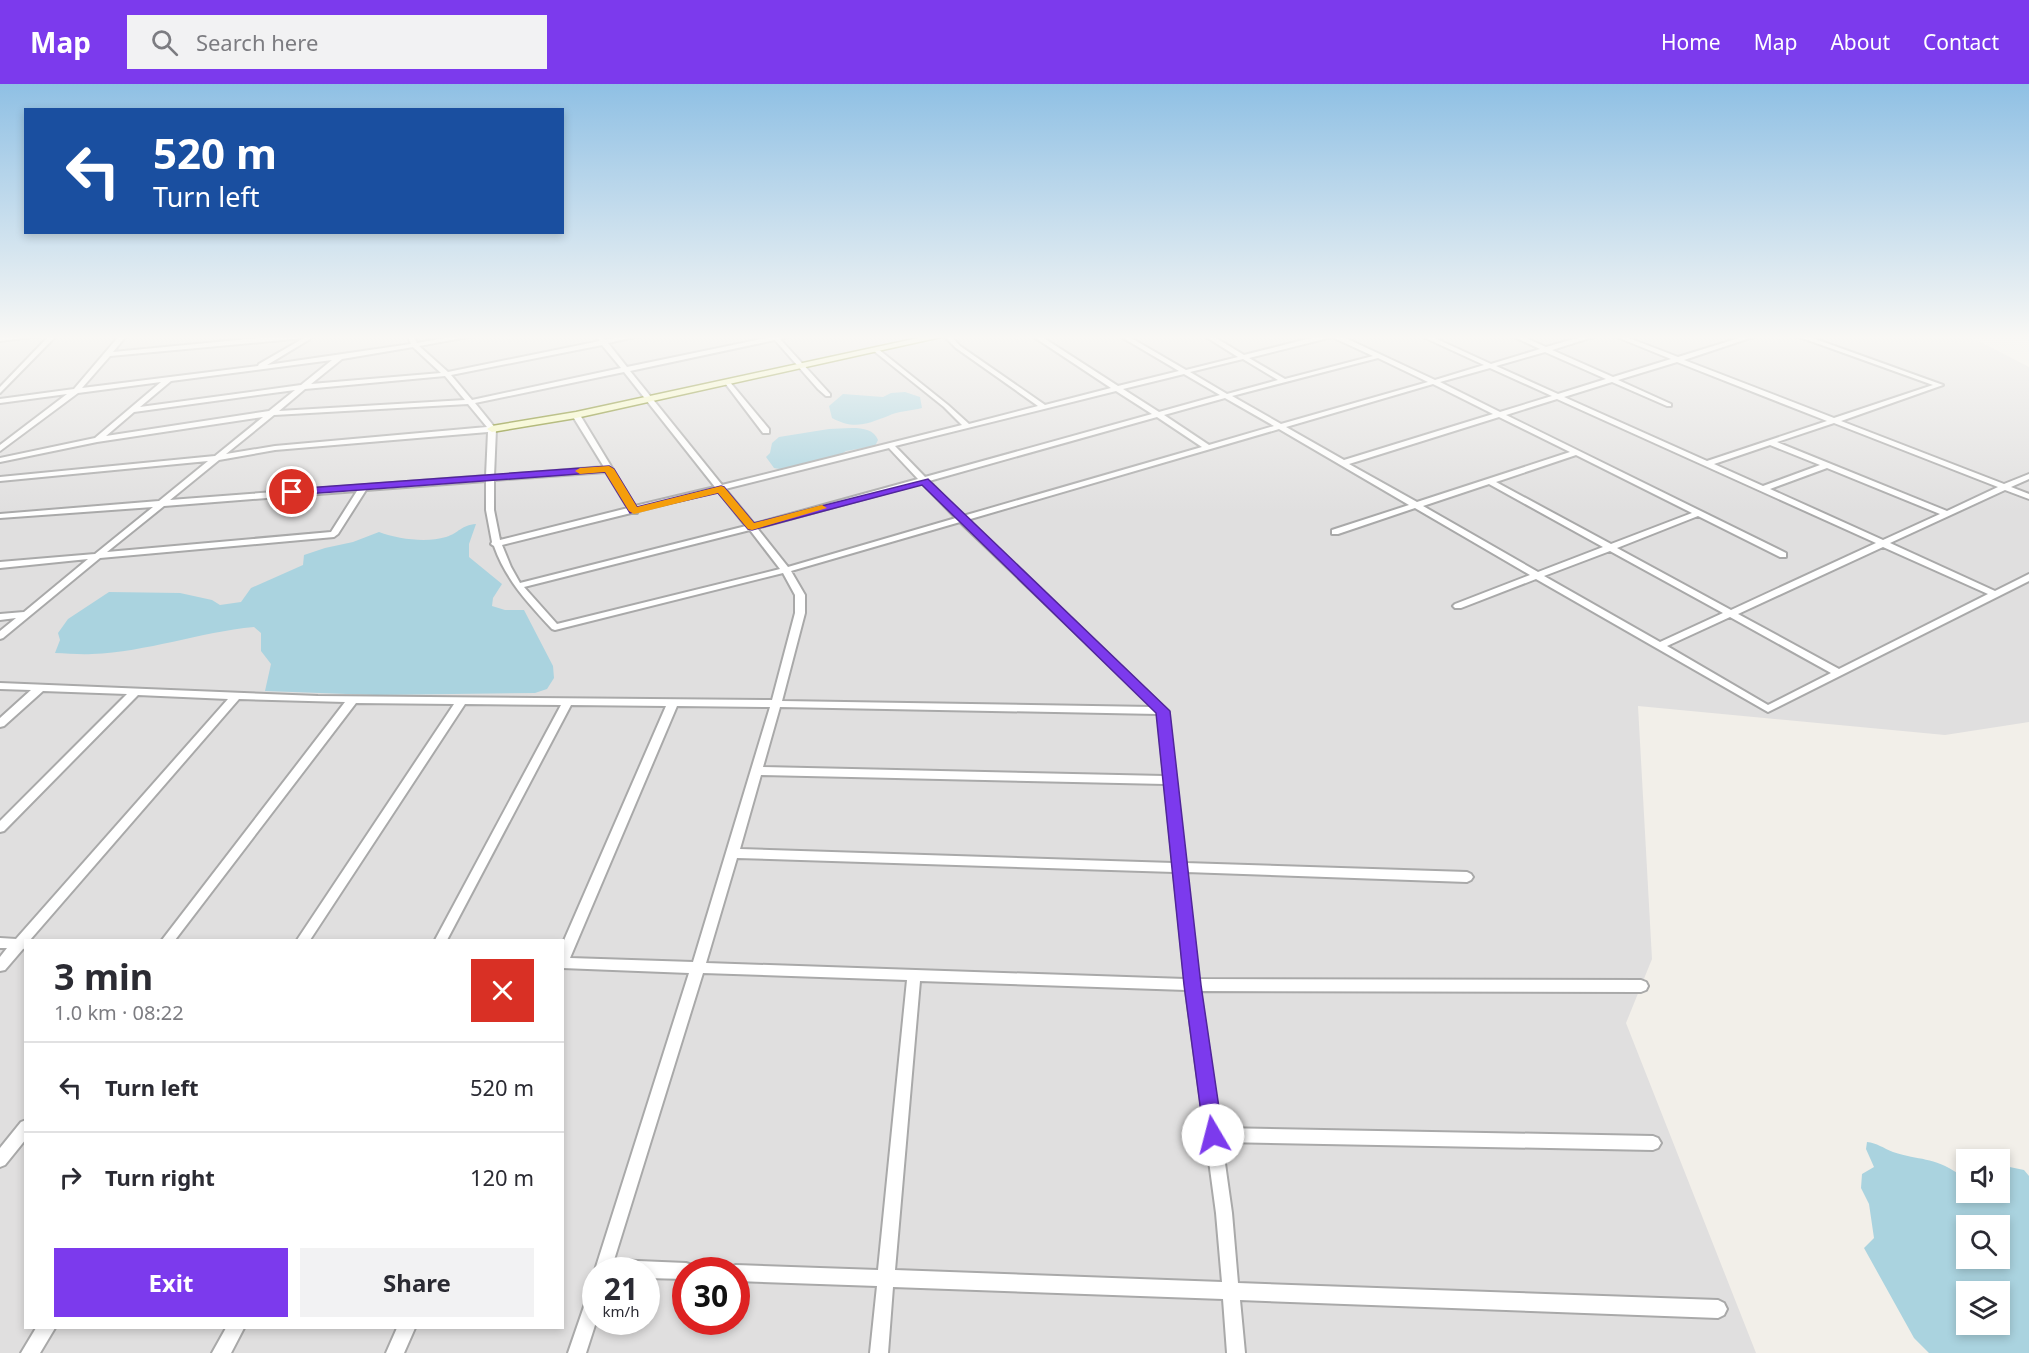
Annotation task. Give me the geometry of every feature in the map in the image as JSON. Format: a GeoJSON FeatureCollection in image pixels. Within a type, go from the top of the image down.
{"type":"FeatureCollection","features":[{"type":"Feature","properties":{"kind":"street"},"geometry":{"type":"LineString","coordinates":[[0,401],[52,394]]}},
{"type":"Feature","properties":{"kind":"street"},"geometry":{"type":"LineString","coordinates":[[0,449],[72,394]]}},
{"type":"Feature","properties":{"kind":"street"},"geometry":{"type":"LineString","coordinates":[[97,440],[151,394]]}},
{"type":"Feature","properties":{"kind":"street"},"geometry":{"type":"LineString","coordinates":[[132,410],[250,394]]}},
{"type":"Feature","properties":{"kind":"street"},"geometry":{"type":"LineString","coordinates":[[0,636],[295,394]]}},
{"type":"Feature","properties":{"kind":"street"},"geometry":{"type":"LineString","coordinates":[[464,394],[492,429],[488,496],[495,544],[518,586],[555,627],[786,570],[1392,394]]}},
{"type":"Feature","properties":{"kind":"street"},"geometry":{"type":"LineString","coordinates":[[0,460],[97,440],[273,412],[471,402],[508,394]]}},
{"type":"Feature","properties":{"kind":"street"},"geometry":{"type":"LineString","coordinates":[[607,1257],[733,853],[800,613],[800,595],[786,570],[646,394]]}},
{"type":"Feature","properties":{"kind":"street"},"geometry":{"type":"LineString","coordinates":[[0,479],[218,458],[275,448],[492,429],[576,415],[672,394]]}},
{"type":"Feature","properties":{"kind":"street"},"geometry":{"type":"LineString","coordinates":[[737,394],[766,431]]}},
{"type":"Feature","properties":{"kind":"street"},"geometry":{"type":"LineString","coordinates":[[931,394],[968,427]]}},
{"type":"Feature","properties":{"kind":"street"},"geometry":{"type":"LineString","coordinates":[[1025,394],[1045,408]]}},
{"type":"Feature","properties":{"kind":"street"},"geometry":{"type":"LineString","coordinates":[[495,544],[1098,394]]}},
{"type":"Feature","properties":{"kind":"street"},"geometry":{"type":"LineString","coordinates":[[1126,394],[1209,448]]}},
{"type":"Feature","properties":{"kind":"street"},"geometry":{"type":"LineString","coordinates":[[1223,394],[1768,709],[2029,577]]}},
{"type":"Feature","properties":{"kind":"street"},"geometry":{"type":"LineString","coordinates":[[518,586],[924,481],[1233,394]]}},
{"type":"Feature","properties":{"kind":"street"},"geometry":{"type":"LineString","coordinates":[[1458,394],[1784,555]]}},
{"type":"Feature","properties":{"kind":"street"},"geometry":{"type":"LineString","coordinates":[[1552,394],[1995,594]]}},
{"type":"Feature","properties":{"kind":"street"},"geometry":{"type":"LineString","coordinates":[[1343,464],[1567,394]]}},
{"type":"Feature","properties":{"kind":"street"},"geometry":{"type":"LineString","coordinates":[[1645,394],[1669,405]]}},
{"type":"Feature","properties":{"kind":"street"},"geometry":{"type":"LineString","coordinates":[[1766,394],[2029,497]]}},
{"type":"Feature","properties":{"kind":"street"},"geometry":{"type":"LineString","coordinates":[[1706,464],[1913,394]]}},
{"type":"Feature","properties":{"kind":"street"},"geometry":{"type":"LineString","coordinates":[[576,415],[634,511]]}},
{"type":"Feature","properties":{"kind":"street"},"geometry":{"type":"LineString","coordinates":[[1770,442],[1947,514]]}},
{"type":"Feature","properties":{"kind":"street"},"geometry":{"type":"LineString","coordinates":[[891,446],[961,519],[1163,711],[1192,985],[1232,1291],[1236,1353]]}},
{"type":"Feature","properties":{"kind":"street"},"geometry":{"type":"LineString","coordinates":[[1335,532],[1418,507],[1575,453]]}},
{"type":"Feature","properties":{"kind":"street"},"geometry":{"type":"LineString","coordinates":[[1763,489],[1826,466]]}},
{"type":"Feature","properties":{"kind":"street"},"geometry":{"type":"LineString","coordinates":[[0,516],[609,469]]}},
{"type":"Feature","properties":{"kind":"street"},"geometry":{"type":"LineString","coordinates":[[1660,646],[2029,476]]}},
{"type":"Feature","properties":{"kind":"street"},"geometry":{"type":"LineString","coordinates":[[1491,482],[1839,673]]}},
{"type":"Feature","properties":{"kind":"street"},"geometry":{"type":"LineString","coordinates":[[0,565],[334,534],[363,488]]}},
{"type":"Feature","properties":{"kind":"street"},"geometry":{"type":"LineString","coordinates":[[1458,606],[1697,514]]}},
{"type":"Feature","properties":{"kind":"street"},"geometry":{"type":"LineString","coordinates":[[0,617],[27,614]]}},
{"type":"Feature","properties":{"kind":"street"},"geometry":{"type":"LineString","coordinates":[[0,686],[235,697],[1163,711]]}},
{"type":"Feature","properties":{"kind":"street"},"geometry":{"type":"LineString","coordinates":[[0,723],[41,687]]}},
{"type":"Feature","properties":{"kind":"street"},"geometry":{"type":"LineString","coordinates":[[0,828],[136,692]]}},
{"type":"Feature","properties":{"kind":"street"},"geometry":{"type":"LineString","coordinates":[[26,939],[235,697]]}},
{"type":"Feature","properties":{"kind":"street"},"geometry":{"type":"LineString","coordinates":[[169,939],[353,699]]}},
{"type":"Feature","properties":{"kind":"street"},"geometry":{"type":"LineString","coordinates":[[304,939],[462,700]]}},
{"type":"Feature","properties":{"kind":"street"},"geometry":{"type":"LineString","coordinates":[[442,939],[568,701]]}},
{"type":"Feature","properties":{"kind":"street"},"geometry":{"type":"LineString","coordinates":[[564,957],[673,702]]}},
{"type":"Feature","properties":{"kind":"street"},"geometry":{"type":"LineString","coordinates":[[757,771],[1170,780]]}},
{"type":"Feature","properties":{"kind":"street"},"geometry":{"type":"LineString","coordinates":[[733,853],[1180,870],[1467,877]]}},
{"type":"Feature","properties":{"kind":"street"},"geometry":{"type":"LineString","coordinates":[[0,944],[22,944]]}},
{"type":"Feature","properties":{"kind":"street"},"geometry":{"type":"LineString","coordinates":[[0,966],[22,944]]}},
{"type":"Feature","properties":{"kind":"street"},"geometry":{"type":"LineString","coordinates":[[564,962],[1192,985],[1641,986]]}},
{"type":"Feature","properties":{"kind":"street"},"geometry":{"type":"LineString","coordinates":[[879,1353],[914,975]]}},
{"type":"Feature","properties":{"kind":"street"},"geometry":{"type":"LineString","coordinates":[[0,1160],[24,1130]]}},
{"type":"Feature","properties":{"kind":"street"},"geometry":{"type":"LineString","coordinates":[[1213,1135],[1653,1143]]}},
{"type":"Feature","properties":{"kind":"street"},"geometry":{"type":"LineString","coordinates":[[750,1273],[1718,1309]]}},
{"type":"Feature","properties":{"kind":"street"},"geometry":{"type":"LineString","coordinates":[[30,1353],[45,1329]]}},
{"type":"Feature","properties":{"kind":"street"},"geometry":{"type":"LineString","coordinates":[[221,1353],[234,1329]]}},
{"type":"Feature","properties":{"kind":"street"},"geometry":{"type":"LineString","coordinates":[[395,1353],[406,1329]]}},
{"type":"Feature","properties":{"kind":"street"},"geometry":{"type":"LineString","coordinates":[[577,1353],[583,1335]]}},
{"type":"Feature","properties":{"kind":"shaded area"},"geometry":{"type":"Polygon","coordinates":[[[0,394],[2029,394],[2029,722],[1945,735],[1638,706],[1652,959],[1626,1023],[1756,1353],[0,1353],[0,394]]]}},
{"type":"Feature","properties":{"kind":"water"},"geometry":{"type":"Polygon","coordinates":[[[843,394],[883,397],[889,394],[912,394],[920,397],[922,408],[896,413],[860,425],[847,424],[832,418],[829,406],[843,394]]]}},
{"type":"Feature","properties":{"kind":"water"},"geometry":{"type":"Polygon","coordinates":[[[829,429],[864,429],[870,431],[878,440],[875,446],[846,451],[837,457],[785,470],[774,468],[766,457],[770,453],[772,443],[779,437],[829,429]]]}},
{"type":"Feature","properties":{"kind":"water"},"geometry":{"type":"Polygon","coordinates":[[[476,524],[469,544],[469,557],[502,584],[493,598],[492,606],[505,610],[524,610],[553,666],[554,678],[547,689],[535,693],[375,695],[265,691],[271,664],[261,651],[261,633],[254,627],[133,650],[87,654],[55,653],[60,640],[58,633],[68,619],[109,592],[180,593],[212,600],[220,605],[241,602],[251,588],[303,565],[304,555],[325,548],[353,542],[379,532],[395,537],[438,539],[476,524]]]}},
{"type":"Feature","properties":{"kind":"water"},"geometry":{"type":"Polygon","coordinates":[[[1867,1142],[1902,1155],[1941,1164],[1956,1172],[1956,1203],[2010,1203],[2010,1167],[2024,1170],[2029,1176],[2029,1353],[1929,1353],[1914,1338],[1864,1248],[1874,1238],[1869,1204],[1861,1188],[1862,1174],[1874,1167],[1866,1149],[1867,1142]]]}},
{"type":"Feature","properties":{"kind":"slow traffic"},"geometry":{"type":"LineString","coordinates":[[580,471],[609,469],[634,511],[721,489],[752,527],[822,508]]}},
{"type":"Feature","properties":{"kind":"route"},"geometry":{"type":"LineString","coordinates":[[292,492],[609,469],[634,511],[721,489],[752,527],[924,481],[1163,711],[1192,985],[1213,1135]]}}]}
